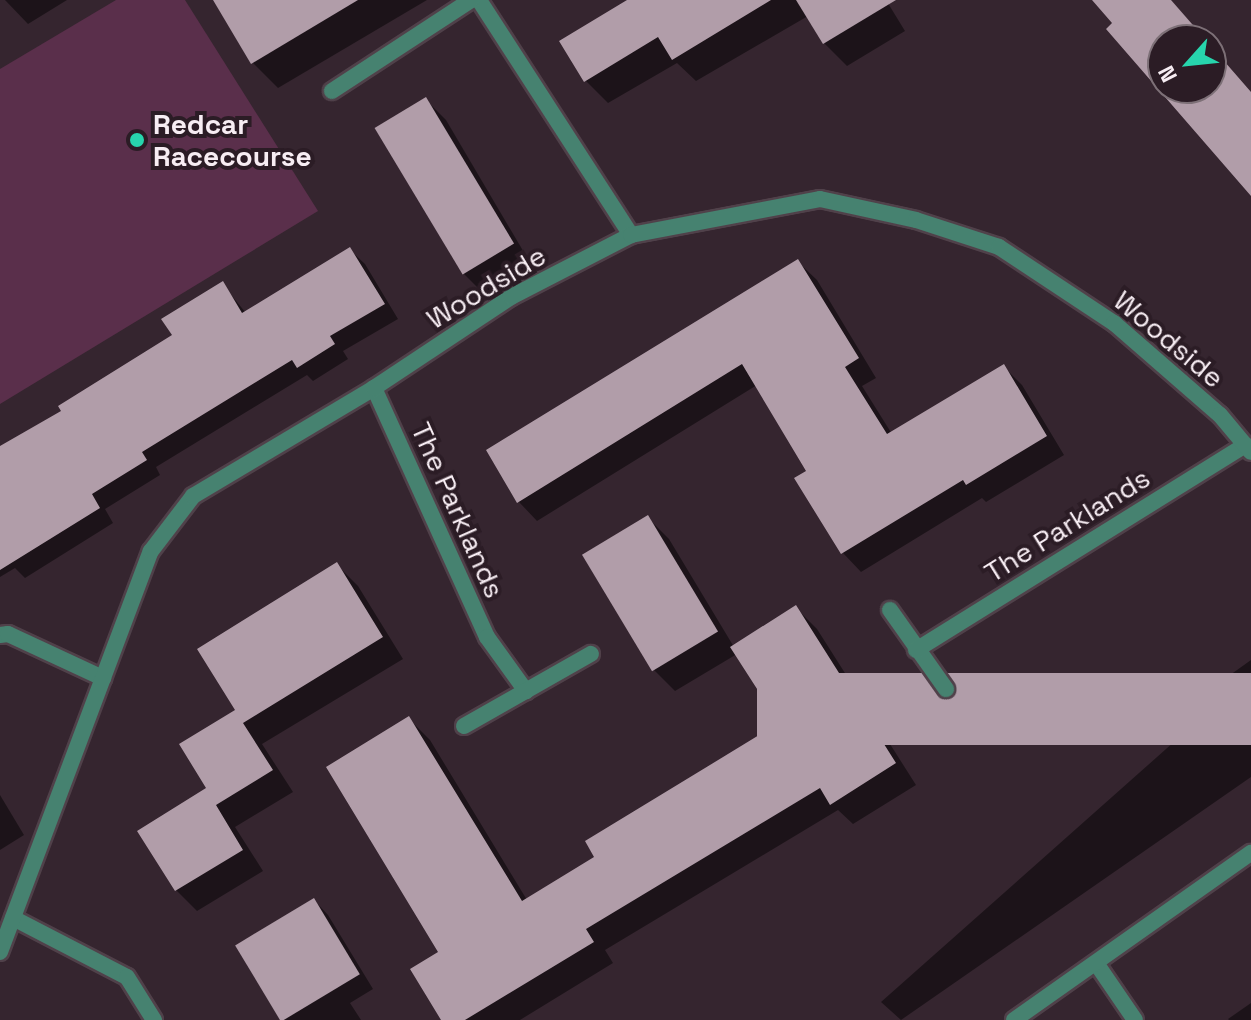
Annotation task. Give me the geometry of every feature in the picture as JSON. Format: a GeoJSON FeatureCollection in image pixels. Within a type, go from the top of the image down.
{"type":"FeatureCollection","features":[{"type":"Feature","properties":{"kind":"street"},"geometry":{"type":"LineString","coordinates":[[332,91],[471,0]]}},
{"type":"Feature","properties":{"kind":"street"},"geometry":{"type":"LineString","coordinates":[[479,0],[631,235]]}},
{"type":"Feature","properties":{"kind":"street","name":"Woodside"},"geometry":{"type":"LineString","coordinates":[[0,952],[151,551],[193,496],[374,388],[511,297],[631,235],[820,199],[916,220],[999,247],[1114,323],[1220,415],[1248,448]]}},
{"type":"Feature","properties":{"kind":"street","name":"The Parklands"},"geometry":{"type":"LineString","coordinates":[[374,388],[487,637],[526,691]]}},
{"type":"Feature","properties":{"kind":"street","name":"The Parklands"},"geometry":{"type":"LineString","coordinates":[[916,650],[1248,448]]}},
{"type":"Feature","properties":{"kind":"street"},"geometry":{"type":"LineString","coordinates":[[890,610],[946,689]]}},
{"type":"Feature","properties":{"kind":"street"},"geometry":{"type":"LineString","coordinates":[[0,635],[8,634],[103,678]]}},
{"type":"Feature","properties":{"kind":"street"},"geometry":{"type":"LineString","coordinates":[[464,726],[591,654]]}},
{"type":"Feature","properties":{"kind":"street"},"geometry":{"type":"LineString","coordinates":[[1014,1020],[1251,853]]}},
{"type":"Feature","properties":{"kind":"street"},"geometry":{"type":"LineString","coordinates":[[13,918],[127,977],[154,1020]]}},
{"type":"Feature","properties":{"kind":"street"},"geometry":{"type":"LineString","coordinates":[[1096,963],[1135,1020]]}},
{"type":"Feature","properties":{"kind":"shaded area","name":"Redcar Racecourse"},"geometry":{"type":"Polygon","coordinates":[[[116,0],[185,0],[318,211],[0,404],[0,69],[116,0]]]}},
{"type":"Feature","properties":{"kind":"building"},"geometry":{"type":"Polygon","coordinates":[[[213,0],[358,0],[251,64],[213,0]]]}},
{"type":"Feature","properties":{"kind":"building"},"geometry":{"type":"Polygon","coordinates":[[[627,0],[771,0],[672,60],[658,37],[584,82],[559,41],[627,0]]]}},
{"type":"Feature","properties":{"kind":"building"},"geometry":{"type":"Polygon","coordinates":[[[796,0],[896,0],[823,44],[796,0]]]}},
{"type":"Feature","properties":{"kind":"building"},"geometry":{"type":"Polygon","coordinates":[[[1092,0],[1171,0],[1192,24],[1147,24],[1147,76],[1106,29],[1112,23],[1092,0]]]}},
{"type":"Feature","properties":{"kind":"building"},"geometry":{"type":"Polygon","coordinates":[[[1227,64],[1251,92],[1251,196],[1171,104],[1227,104],[1227,64]]]}},
{"type":"Feature","properties":{"kind":"building"},"geometry":{"type":"Polygon","coordinates":[[[426,97],[514,244],[463,274],[375,128],[426,97]]]}},
{"type":"Feature","properties":{"kind":"building"},"geometry":{"type":"Polygon","coordinates":[[[350,247],[385,304],[330,336],[335,344],[297,368],[292,360],[142,452],[147,460],[92,494],[100,508],[0,570],[0,446],[61,411],[58,406],[172,335],[161,319],[223,281],[242,313],[350,247]]]}},
{"type":"Feature","properties":{"kind":"building"},"geometry":{"type":"Polygon","coordinates":[[[798,259],[859,358],[845,367],[887,434],[1004,364],[1047,436],[966,485],[963,480],[841,554],[794,478],[806,471],[742,364],[517,503],[486,450],[798,259]]]}},
{"type":"Feature","properties":{"kind":"building"},"geometry":{"type":"Polygon","coordinates":[[[648,515],[718,632],[652,671],[582,555],[648,515]]]}},
{"type":"Feature","properties":{"kind":"building"},"geometry":{"type":"Polygon","coordinates":[[[337,562],[383,637],[243,723],[273,770],[216,805],[243,850],[175,891],[137,831],[206,788],[179,744],[235,710],[197,649],[337,562]]]}},
{"type":"Feature","properties":{"kind":"building"},"geometry":{"type":"Polygon","coordinates":[[[796,605],[896,763],[830,805],[820,788],[586,929],[594,942],[465,1020],[441,1020],[410,969],[438,952],[326,767],[409,716],[522,901],[594,857],[585,841],[779,723],[730,647],[796,605]]]}},
{"type":"Feature","properties":{"kind":"building"},"geometry":{"type":"Polygon","coordinates":[[[757,673],[1251,673],[1251,745],[757,745],[757,673]]]}},
{"type":"Feature","properties":{"kind":"building"},"geometry":{"type":"Polygon","coordinates":[[[314,898],[360,974],[280,1020],[235,945],[314,898]]]}},
{"type":"Feature","properties":{"kind":"place","name":"Redcar Racecourse"},"geometry":{"type":"Point","coordinates":[137,140]}}]}
